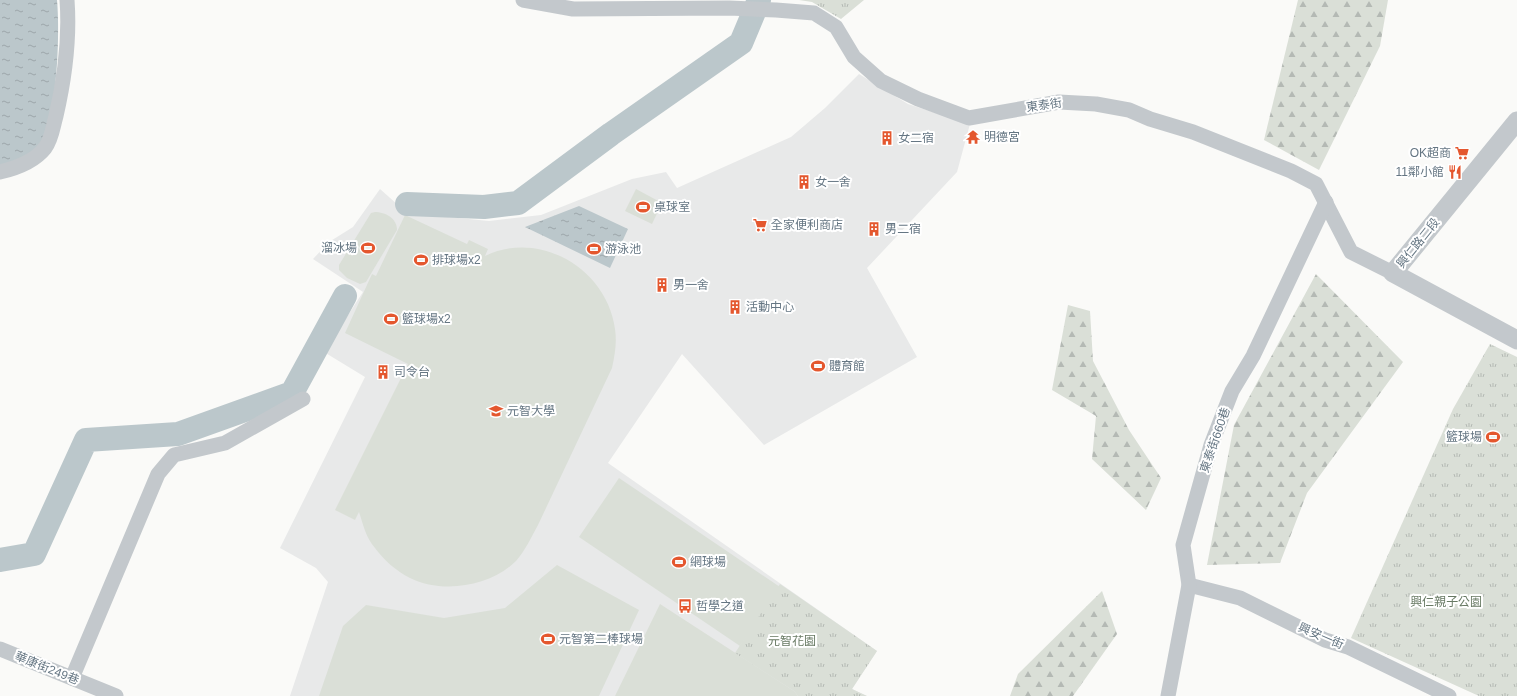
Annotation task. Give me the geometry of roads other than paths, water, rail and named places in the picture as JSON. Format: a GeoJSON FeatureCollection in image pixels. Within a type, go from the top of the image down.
{"type":"FeatureCollection","features":[{"type":"Feature","properties":{"kind":"street"},"geometry":{"type":"LineString","coordinates":[[0,172],[18,168],[35,158],[45,148],[52,133],[62,90],[67,57],[69,23],[67,0]]}},
{"type":"Feature","properties":{"kind":"street","name":"東泰街"},"geometry":{"type":"LineString","coordinates":[[523,0],[574,9],[729,8],[814,13],[836,27],[854,57],[881,81],[918,99],[969,118],[1059,102],[1096,104],[1128,110],[1150,119],[1193,132],[1291,171],[1316,184],[1351,252],[1393,274]]}},
{"type":"Feature","properties":{"kind":"street","name":"興仁路二段"},"geometry":{"type":"LineString","coordinates":[[1517,122],[1393,274],[1517,340]]}},
{"type":"Feature","properties":{"kind":"street","name":"東泰街660巷"},"geometry":{"type":"LineString","coordinates":[[1168,696],[1189,585],[1183,545],[1211,445],[1232,390],[1253,356],[1326,202]]}},
{"type":"Feature","properties":{"kind":"street"},"geometry":{"type":"LineString","coordinates":[[72,678],[158,474],[174,455],[225,443],[303,399]]}},
{"type":"Feature","properties":{"kind":"street","name":"興安一街"},"geometry":{"type":"LineString","coordinates":[[1189,585],[1240,598],[1325,640],[1348,647],[1441,694]]}},
{"type":"Feature","properties":{"kind":"street","name":"華康街249巷"},"geometry":{"type":"LineString","coordinates":[[0,649],[116,696]]}},
{"type":"Feature","properties":{"kind":"water"},"geometry":{"type":"Polygon","coordinates":[[[0,0],[57,0],[58,54],[54,98],[45,135],[38,148],[30,155],[20,160],[0,166],[0,0]]]}},
{"type":"Feature","properties":{"kind":"water","name":"游泳池"},"geometry":{"type":"Polygon","coordinates":[[[579,206],[628,229],[610,268],[525,227],[579,206]]]}},
{"type":"Feature","properties":{"kind":"waterway"},"geometry":{"type":"LineString","coordinates":[[407,204],[484,207],[518,203],[611,134],[741,43],[759,0]]}},
{"type":"Feature","properties":{"kind":"waterway"},"geometry":{"type":"LineString","coordinates":[[0,560],[34,554],[86,440],[178,434],[292,393],[345,296]]}},
{"type":"Feature","properties":{"kind":"place","name":"明德宮"},"geometry":{"type":"Point","coordinates":[973,137]}},
{"type":"Feature","properties":{"kind":"place","name":"女二宿"},"geometry":{"type":"Point","coordinates":[887,138]}},
{"type":"Feature","properties":{"kind":"place","name":"OK超商"},"geometry":{"type":"Point","coordinates":[1462,153]}},
{"type":"Feature","properties":{"kind":"place","name":"11鄰小館"},"geometry":{"type":"Point","coordinates":[1455,172]}},
{"type":"Feature","properties":{"kind":"place","name":"女一舍"},"geometry":{"type":"Point","coordinates":[804,182]}},
{"type":"Feature","properties":{"kind":"place","name":"桌球室"},"geometry":{"type":"Point","coordinates":[643,207]}},
{"type":"Feature","properties":{"kind":"place","name":"全家便利商店"},"geometry":{"type":"Point","coordinates":[760,225]}},
{"type":"Feature","properties":{"kind":"place","name":"男二宿"},"geometry":{"type":"Point","coordinates":[874,229]}},
{"type":"Feature","properties":{"kind":"place","name":"溜冰場"},"geometry":{"type":"Point","coordinates":[368,248]}},
{"type":"Feature","properties":{"kind":"place","name":"游泳池"},"geometry":{"type":"Point","coordinates":[594,249]}},
{"type":"Feature","properties":{"kind":"place","name":"排球場x2"},"geometry":{"type":"Point","coordinates":[421,260]}},
{"type":"Feature","properties":{"kind":"place","name":"男一舍"},"geometry":{"type":"Point","coordinates":[662,285]}},
{"type":"Feature","properties":{"kind":"place","name":"活動中心"},"geometry":{"type":"Point","coordinates":[735,307]}},
{"type":"Feature","properties":{"kind":"place","name":"籃球場x2"},"geometry":{"type":"Point","coordinates":[391,319]}},
{"type":"Feature","properties":{"kind":"place","name":"體育館"},"geometry":{"type":"Point","coordinates":[818,366]}},
{"type":"Feature","properties":{"kind":"place","name":"司令台"},"geometry":{"type":"Point","coordinates":[383,372]}},
{"type":"Feature","properties":{"kind":"place","name":"元智大學"},"geometry":{"type":"Point","coordinates":[496,411]}},
{"type":"Feature","properties":{"kind":"place","name":"籃球場"},"geometry":{"type":"Point","coordinates":[1493,437]}},
{"type":"Feature","properties":{"kind":"place","name":"網球場"},"geometry":{"type":"Point","coordinates":[679,562]}},
{"type":"Feature","properties":{"kind":"place","name":"哲學之道"},"geometry":{"type":"Point","coordinates":[685,606]}},
{"type":"Feature","properties":{"kind":"place","name":"元智第二棒球場"},"geometry":{"type":"Point","coordinates":[548,639]}},
{"type":"Feature","properties":{"kind":"park label","name":"興仁親子公園"},"geometry":{"type":"Point","coordinates":[1446,602]}},
{"type":"Feature","properties":{"kind":"park label","name":"元智花園"},"geometry":{"type":"Point","coordinates":[792,641]}}]}
